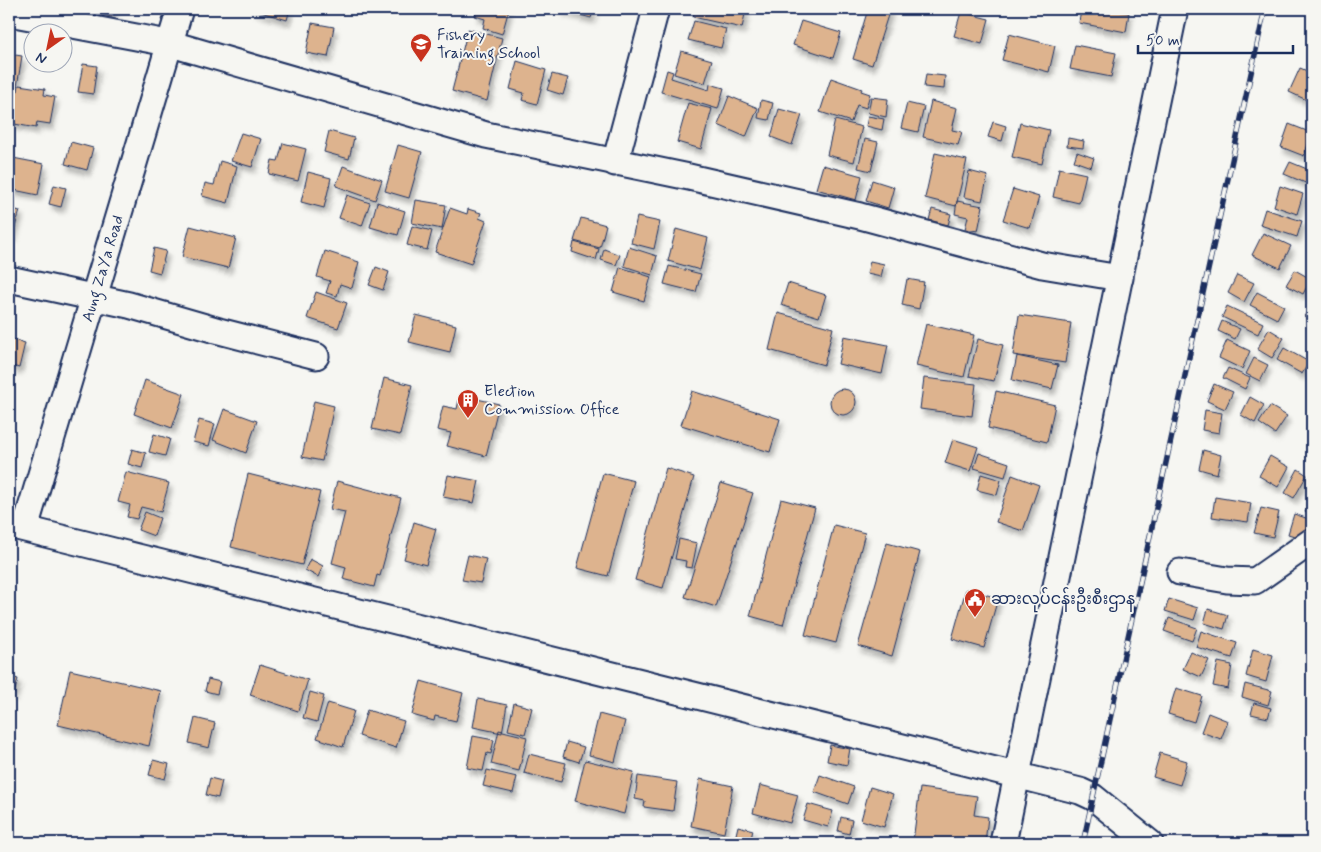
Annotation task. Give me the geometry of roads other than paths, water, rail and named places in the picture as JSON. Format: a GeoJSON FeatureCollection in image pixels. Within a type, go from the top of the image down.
{"type":"FeatureCollection","features":[{"type":"Feature","properties":{"kind":"street","name":"Aung ZaYa Road"},"geometry":{"type":"LineString","coordinates":[[17,527],[95,298],[168,43],[180,9]]}},
{"type":"Feature","properties":{"kind":"street"},"geometry":{"type":"LineString","coordinates":[[615,163],[656,9]]}},
{"type":"Feature","properties":{"kind":"street"},"geometry":{"type":"LineString","coordinates":[[1003,843],[1019,775],[1175,9]]}},
{"type":"Feature","properties":{"kind":"street"},"geometry":{"type":"LineString","coordinates":[[9,13],[168,43],[486,135],[690,177],[860,216],[1042,264],[1120,278]]}},
{"type":"Feature","properties":{"kind":"street"},"geometry":{"type":"LineString","coordinates":[[9,279],[95,298],[316,356]]}},
{"type":"Feature","properties":{"kind":"street"},"geometry":{"type":"LineString","coordinates":[[17,527],[1080,791],[1093,797],[1150,843]]}},
{"type":"Feature","properties":{"kind":"street"},"geometry":{"type":"LineString","coordinates":[[1180,572],[1227,580],[1256,581],[1312,541]]}},
{"type":"Feature","properties":{"kind":"railway"},"geometry":{"type":"LineString","coordinates":[[1083,843],[1265,9]]}},
{"type":"Feature","properties":{"kind":"place","name":"Fishery Training School"},"geometry":{"type":"Point","coordinates":[421,63]}},
{"type":"Feature","properties":{"kind":"place","name":"Election Commission Office"},"geometry":{"type":"Point","coordinates":[468,419]}},
{"type":"Feature","properties":{"kind":"place","name":"ဆားလုပ်ငန်းဦးစီးဌာန"},"geometry":{"type":"Point","coordinates":[975,618]}}]}
